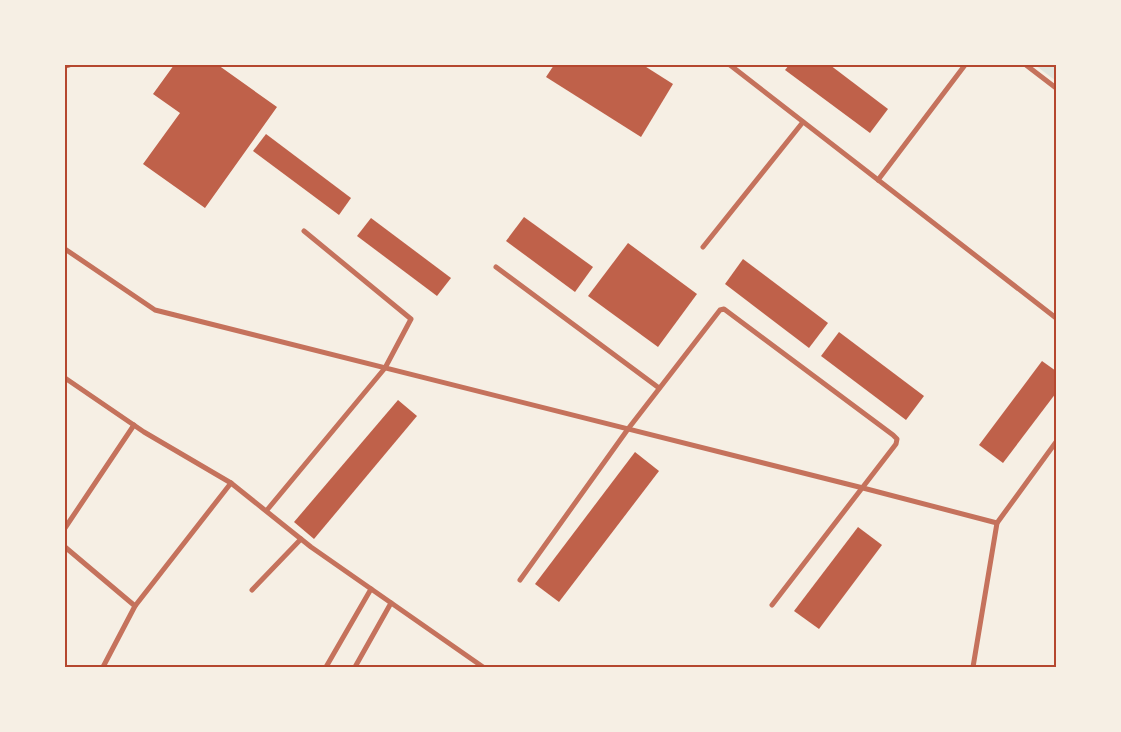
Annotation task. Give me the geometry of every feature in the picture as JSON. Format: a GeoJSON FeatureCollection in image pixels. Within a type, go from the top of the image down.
{"type":"FeatureCollection","features":[{"type":"Feature","properties":{"kind":"street"},"geometry":{"type":"LineString","coordinates":[[65,66],[69,65]]}},
{"type":"Feature","properties":{"kind":"street"},"geometry":{"type":"LineString","coordinates":[[878,180],[965,65]]}},
{"type":"Feature","properties":{"kind":"street"},"geometry":{"type":"LineString","coordinates":[[1026,65],[1056,88]]}},
{"type":"Feature","properties":{"kind":"street"},"geometry":{"type":"LineString","coordinates":[[732,66],[1056,318]]}},
{"type":"Feature","properties":{"kind":"street"},"geometry":{"type":"LineString","coordinates":[[702,246],[804,122]]}},
{"type":"Feature","properties":{"kind":"street"},"geometry":{"type":"LineString","coordinates":[[267,510],[385,368],[411,319],[304,231]]}},
{"type":"Feature","properties":{"kind":"street"},"geometry":{"type":"LineString","coordinates":[[65,249],[155,310],[997,523]]}},
{"type":"Feature","properties":{"kind":"street"},"geometry":{"type":"LineString","coordinates":[[496,266],[659,388]]}},
{"type":"Feature","properties":{"kind":"street"},"geometry":{"type":"LineString","coordinates":[[520,580],[659,388],[720,310],[727,310],[897,439],[896,444],[863,488],[772,605]]}},
{"type":"Feature","properties":{"kind":"street"},"geometry":{"type":"LineString","coordinates":[[65,378],[134,425],[231,483],[301,539],[483,667]]}},
{"type":"Feature","properties":{"kind":"street"},"geometry":{"type":"LineString","coordinates":[[65,528],[134,425]]}},
{"type":"Feature","properties":{"kind":"street"},"geometry":{"type":"LineString","coordinates":[[972,667],[997,523],[1056,442]]}},
{"type":"Feature","properties":{"kind":"street"},"geometry":{"type":"LineString","coordinates":[[103,667],[135,606],[231,483]]}},
{"type":"Feature","properties":{"kind":"street"},"geometry":{"type":"LineString","coordinates":[[252,590],[301,539]]}},
{"type":"Feature","properties":{"kind":"street"},"geometry":{"type":"LineString","coordinates":[[65,547],[135,606]]}},
{"type":"Feature","properties":{"kind":"street"},"geometry":{"type":"LineString","coordinates":[[326,667],[371,589]]}},
{"type":"Feature","properties":{"kind":"street"},"geometry":{"type":"LineString","coordinates":[[355,667],[391,603]]}},
{"type":"Feature","properties":{"kind":"shaded area"},"geometry":{"type":"Polygon","coordinates":[[[1035,65],[1056,65],[1056,81],[1035,65]]]}},
{"type":"Feature","properties":{"kind":"building"},"geometry":{"type":"Polygon","coordinates":[[[174,65],[218,65],[277,107],[205,208],[143,164],[180,113],[153,94],[174,65]]]}},
{"type":"Feature","properties":{"kind":"building"},"geometry":{"type":"Polygon","coordinates":[[[554,65],[643,65],[673,84],[641,137],[546,77],[554,65]]]}},
{"type":"Feature","properties":{"kind":"building"},"geometry":{"type":"Polygon","coordinates":[[[789,65],[830,65],[888,109],[870,133],[785,70],[789,65]]]}},
{"type":"Feature","properties":{"kind":"building"},"geometry":{"type":"Polygon","coordinates":[[[266,134],[351,198],[339,215],[253,151],[266,134]]]}},
{"type":"Feature","properties":{"kind":"building"},"geometry":{"type":"Polygon","coordinates":[[[524,217],[593,267],[575,292],[506,241],[524,217]]]}},
{"type":"Feature","properties":{"kind":"building"},"geometry":{"type":"Polygon","coordinates":[[[371,218],[451,278],[437,296],[357,236],[371,218]]]}},
{"type":"Feature","properties":{"kind":"building"},"geometry":{"type":"Polygon","coordinates":[[[628,243],[697,294],[658,347],[588,296],[628,243]]]}},
{"type":"Feature","properties":{"kind":"building"},"geometry":{"type":"Polygon","coordinates":[[[743,259],[828,323],[809,348],[725,284],[743,259]]]}},
{"type":"Feature","properties":{"kind":"building"},"geometry":{"type":"Polygon","coordinates":[[[839,332],[924,396],[906,420],[821,356],[839,332]]]}},
{"type":"Feature","properties":{"kind":"building"},"geometry":{"type":"Polygon","coordinates":[[[1042,361],[1056,371],[1056,393],[1003,463],[979,445],[1042,361]]]}},
{"type":"Feature","properties":{"kind":"building"},"geometry":{"type":"Polygon","coordinates":[[[398,400],[417,416],[314,539],[294,522],[398,400]]]}},
{"type":"Feature","properties":{"kind":"building"},"geometry":{"type":"Polygon","coordinates":[[[635,452],[659,471],[559,602],[535,584],[635,452]]]}},
{"type":"Feature","properties":{"kind":"building"},"geometry":{"type":"Polygon","coordinates":[[[858,527],[882,545],[819,629],[794,611],[858,527]]]}}]}
